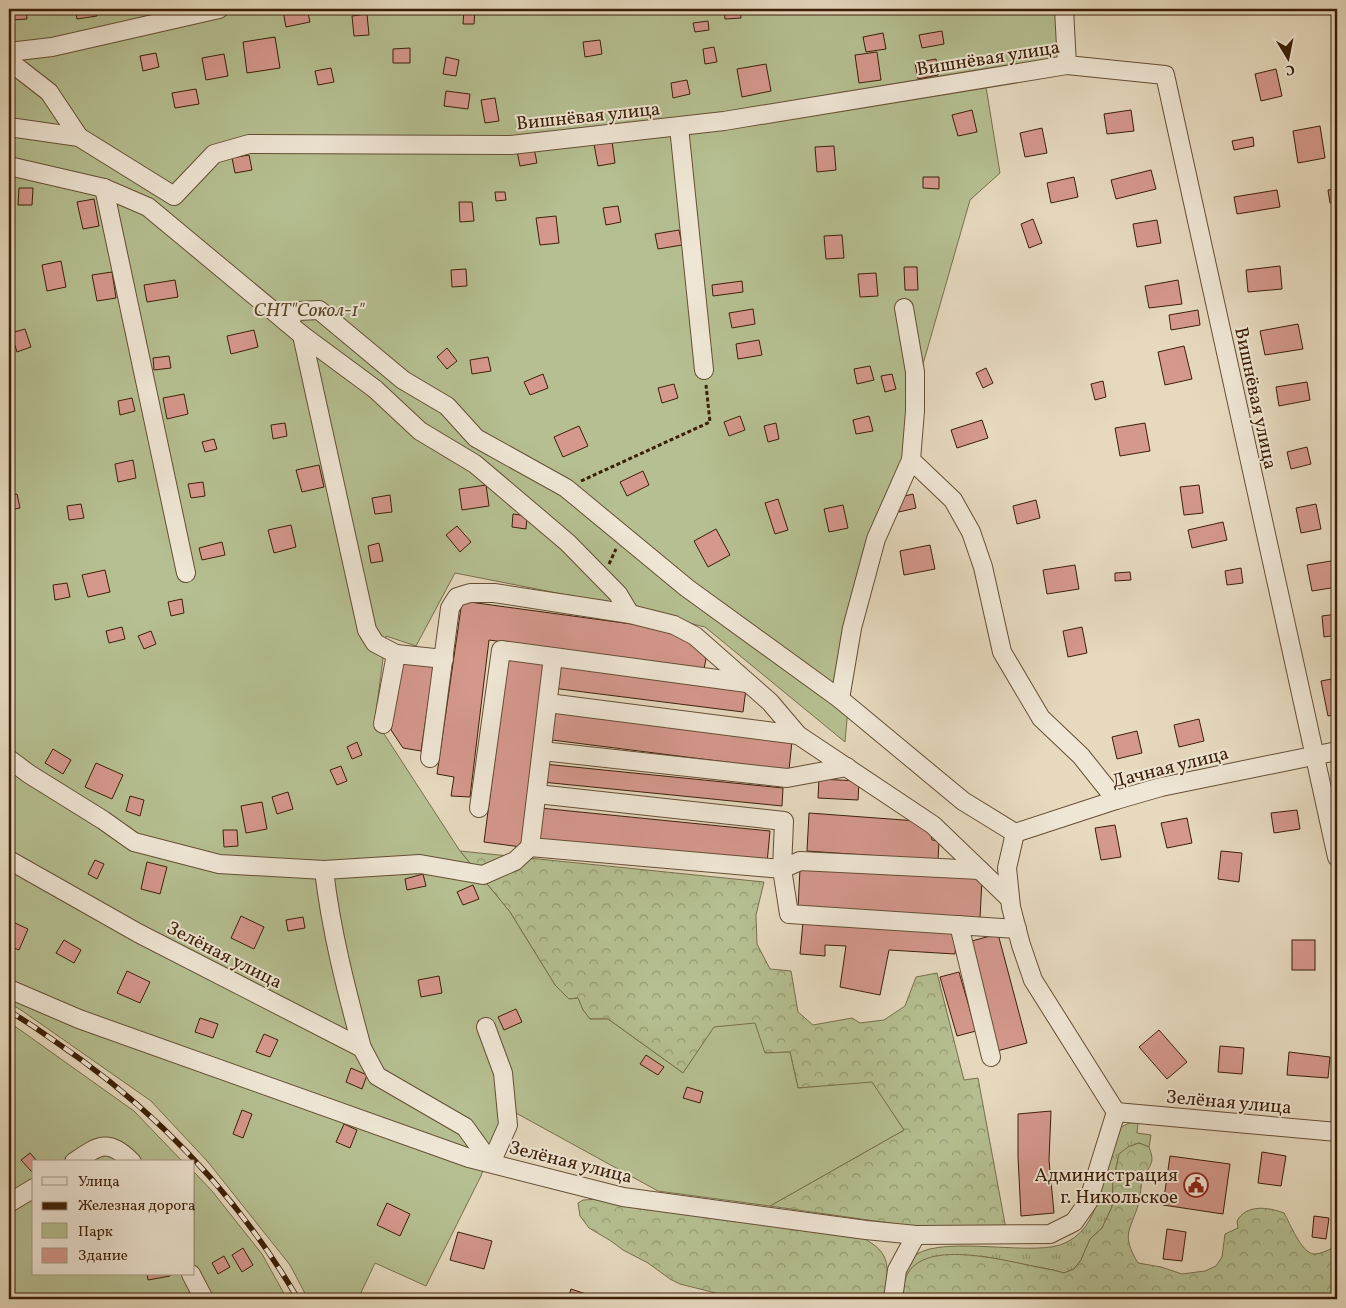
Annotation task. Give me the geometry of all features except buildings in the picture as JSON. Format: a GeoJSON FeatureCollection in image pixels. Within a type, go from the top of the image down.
{"type":"FeatureCollection","features":[{"type":"Feature","properties":{"kind":"street"},"geometry":{"type":"LineString","coordinates":[[9,52],[52,47],[219,9]]}},
{"type":"Feature","properties":{"kind":"street"},"geometry":{"type":"LineString","coordinates":[[1064,9],[1067,65]]}},
{"type":"Feature","properties":{"kind":"street"},"geometry":{"type":"LineString","coordinates":[[9,61],[49,92],[79,137]]}},
{"type":"Feature","properties":{"kind":"street","name":"Вишнёвая улица"},"geometry":{"type":"LineString","coordinates":[[79,137],[174,196],[214,154],[248,144],[511,145],[679,127],[1067,65],[1165,76],[1314,755]]}},
{"type":"Feature","properties":{"kind":"street"},"geometry":{"type":"LineString","coordinates":[[679,127],[704,370]]}},
{"type":"Feature","properties":{"kind":"street"},"geometry":{"type":"LineString","coordinates":[[9,128],[79,137]]}},
{"type":"Feature","properties":{"kind":"street"},"geometry":{"type":"LineString","coordinates":[[9,166],[104,188],[148,207],[302,335],[375,389],[420,431],[475,464],[568,543],[618,594],[630,614]]}},
{"type":"Feature","properties":{"kind":"street"},"geometry":{"type":"LineString","coordinates":[[104,188],[186,573]]}},
{"type":"Feature","properties":{"kind":"street"},"geometry":{"type":"LineString","coordinates":[[840,700],[852,628],[876,540],[911,460],[915,411],[915,372],[904,308]]}},
{"type":"Feature","properties":{"kind":"street"},"geometry":{"type":"LineString","coordinates":[[285,321],[298,311],[319,310],[403,380],[447,406],[476,438],[566,488],[687,588],[840,700],[963,801],[1016,833],[1007,868],[1010,899],[1017,930],[1033,980],[1116,1112]]}},
{"type":"Feature","properties":{"kind":"street"},"geometry":{"type":"LineString","coordinates":[[302,335],[366,630],[375,643],[396,654],[444,658]]}},
{"type":"Feature","properties":{"kind":"street"},"geometry":{"type":"LineString","coordinates":[[911,460],[953,500],[971,532],[983,567],[1002,652],[1041,718],[1081,756],[1116,800]]}},
{"type":"Feature","properties":{"kind":"street"},"geometry":{"type":"LineString","coordinates":[[430,758],[450,608],[457,597],[470,593],[494,594],[630,614],[674,625],[695,636],[770,702],[798,735],[933,825],[1010,899]]}},
{"type":"Feature","properties":{"kind":"street"},"geometry":{"type":"LineString","coordinates":[[479,808],[501,650],[747,683]]}},
{"type":"Feature","properties":{"kind":"street"},"geometry":{"type":"LineString","coordinates":[[383,724],[396,654]]}},
{"type":"Feature","properties":{"kind":"street"},"geometry":{"type":"LineString","coordinates":[[9,759],[134,842],[219,864],[324,870],[420,864],[484,875],[515,861],[530,847],[553,657]]}},
{"type":"Feature","properties":{"kind":"street"},"geometry":{"type":"LineString","coordinates":[[548,703],[798,735]]}},
{"type":"Feature","properties":{"kind":"street"},"geometry":{"type":"LineString","coordinates":[[542,751],[787,778],[847,767]]}},
{"type":"Feature","properties":{"kind":"street","name":"Дачная улица"},"geometry":{"type":"LineString","coordinates":[[1016,833],[1161,787],[1337,751]]}},
{"type":"Feature","properties":{"kind":"street"},"geometry":{"type":"LineString","coordinates":[[1314,755],[1337,857]]}},
{"type":"Feature","properties":{"kind":"street"},"geometry":{"type":"LineString","coordinates":[[537,794],[784,821],[782,869],[789,914],[1017,930]]}},
{"type":"Feature","properties":{"kind":"street"},"geometry":{"type":"LineString","coordinates":[[530,847],[782,869],[800,861],[980,870]]}},
{"type":"Feature","properties":{"kind":"street","name":"Зелёная улица"},"geometry":{"type":"LineString","coordinates":[[9,860],[138,933],[362,1048],[377,1076],[465,1127],[491,1163],[623,1197],[916,1235],[1050,1234],[1074,1222],[1088,1202],[1116,1112],[1337,1132]]}},
{"type":"Feature","properties":{"kind":"street"},"geometry":{"type":"LineString","coordinates":[[324,870],[334,938],[362,1048]]}},
{"type":"Feature","properties":{"kind":"street"},"geometry":{"type":"LineString","coordinates":[[959,925],[991,1056]]}},
{"type":"Feature","properties":{"kind":"street"},"geometry":{"type":"LineString","coordinates":[[9,989],[79,1019],[213,1068],[469,1158],[491,1163],[508,1125],[503,1073],[486,1027]]}},
{"type":"Feature","properties":{"kind":"street"},"geometry":{"type":"LineString","coordinates":[[77,1160],[94,1148],[108,1146],[121,1151],[130,1160]]}},
{"type":"Feature","properties":{"kind":"street"},"geometry":{"type":"LineString","coordinates":[[9,1204],[32,1189]]}},
{"type":"Feature","properties":{"kind":"street"},"geometry":{"type":"LineString","coordinates":[[894,1299],[897,1270],[916,1235]]}},
{"type":"Feature","properties":{"kind":"street"},"geometry":{"type":"LineString","coordinates":[[192,1276],[204,1299]]}},
{"type":"Feature","properties":{"kind":"path"},"geometry":{"type":"LineString","coordinates":[[566,488],[710,422],[704,370]]}},
{"type":"Feature","properties":{"kind":"path"},"geometry":{"type":"LineString","coordinates":[[603,578],[622,535]]}},
{"type":"Feature","properties":{"kind":"green space","name":"СНТ\"Сокол-1\""},"geometry":{"type":"Polygon","coordinates":[[[9,9],[1064,9],[1067,72],[986,87],[1000,173],[970,200],[911,406],[909,476],[879,552],[855,629],[845,742],[705,627],[613,604],[455,573],[416,646],[386,636],[375,720],[460,851],[510,912],[555,985],[569,999],[578,998],[583,1010],[590,1019],[608,1019],[683,1073],[714,1027],[755,1023],[765,1053],[790,1052],[798,1088],[872,1082],[904,1130],[770,1206],[658,1191],[505,1107],[481,1176],[426,1286],[375,1263],[358,1299],[308,1299],[290,1265],[208,1162],[151,1101],[9,1003],[9,9]]]}},
{"type":"Feature","properties":{"kind":"green space"},"geometry":{"type":"Polygon","coordinates":[[[460,851],[764,882],[756,915],[757,944],[770,969],[791,971],[798,1012],[813,1025],[852,1018],[860,1023],[884,1020],[905,1006],[916,977],[937,973],[964,1080],[978,1078],[1006,1229],[924,1228],[770,1206],[904,1130],[872,1083],[798,1088],[790,1052],[765,1053],[714,1028],[683,1073],[608,1019],[590,1019],[577,998],[569,999],[555,985],[510,912],[460,851]]]}},
{"type":"Feature","properties":{"kind":"green space"},"geometry":{"type":"Polygon","coordinates":[[[9,1022],[134,1111],[181,1160],[32,1160],[32,1276],[195,1276],[195,1173],[212,1191],[262,1254],[287,1299],[9,1299],[9,1022]]]}},
{"type":"Feature","properties":{"kind":"green space"},"geometry":{"type":"Polygon","coordinates":[[[1130,1123],[1138,1123],[1137,1133],[1151,1135],[1149,1147],[1139,1143],[1119,1154],[1113,1183],[1112,1207],[1102,1228],[1090,1239],[1081,1260],[1074,1269],[1064,1273],[981,1256],[905,1281],[902,1299],[900,1299],[903,1278],[908,1263],[922,1251],[939,1247],[959,1246],[1044,1248],[1060,1245],[1075,1237],[1093,1213],[1109,1152],[1117,1133],[1121,1127],[1130,1123]]]}},
{"type":"Feature","properties":{"kind":"green space"},"geometry":{"type":"Polygon","coordinates":[[[1139,1143],[1149,1147],[1152,1161],[1142,1182],[1139,1202],[1128,1238],[1129,1245],[1138,1263],[1161,1267],[1182,1274],[1205,1271],[1216,1266],[1222,1257],[1225,1234],[1238,1228],[1237,1221],[1241,1216],[1252,1209],[1271,1209],[1284,1213],[1300,1243],[1309,1252],[1314,1254],[1320,1253],[1337,1246],[1337,1299],[902,1299],[908,1273],[919,1262],[935,1256],[955,1254],[976,1256],[1064,1273],[1074,1269],[1081,1260],[1090,1239],[1102,1228],[1112,1207],[1113,1183],[1119,1154],[1128,1147],[1139,1143]]]}},
{"type":"Feature","properties":{"kind":"green space"},"geometry":{"type":"Polygon","coordinates":[[[601,1199],[861,1237],[879,1249],[886,1262],[885,1299],[735,1299],[680,1284],[589,1228],[580,1216],[578,1203],[583,1200],[601,1199]]]}},
{"type":"Feature","properties":{"kind":"railway"},"geometry":{"type":"LineString","coordinates":[[9,1011],[90,1066],[125,1094],[194,1160]]}},
{"type":"Feature","properties":{"kind":"railway"},"geometry":{"type":"LineString","coordinates":[[195,1162],[248,1224],[298,1299]]}},
{"type":"Feature","properties":{"kind":"place","name":"Администрация г. Никольское"},"geometry":{"type":"Point","coordinates":[1196,1185]}}]}
